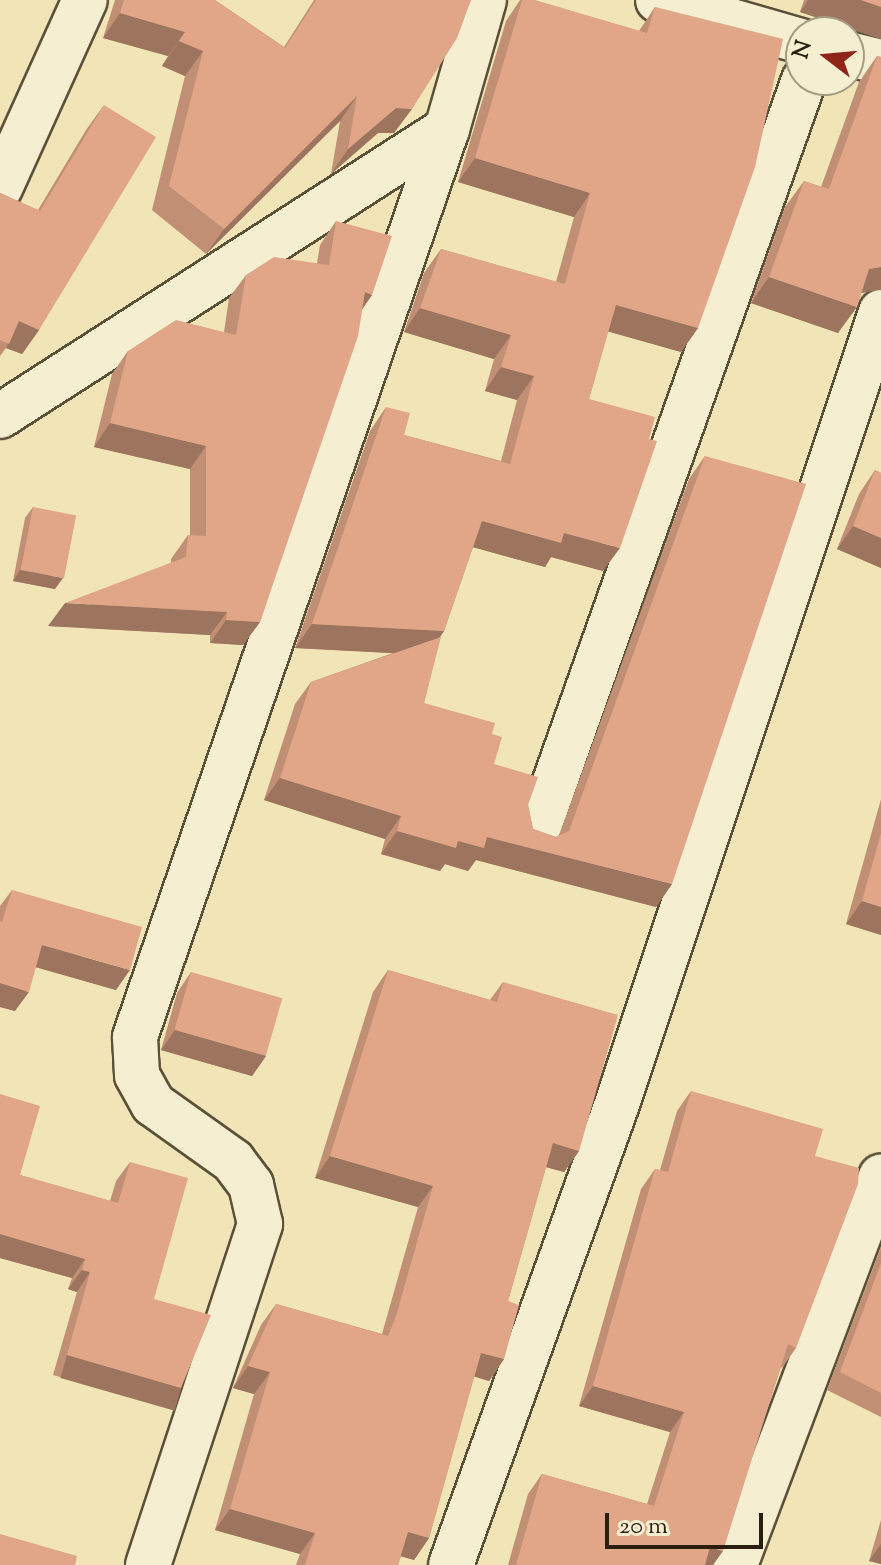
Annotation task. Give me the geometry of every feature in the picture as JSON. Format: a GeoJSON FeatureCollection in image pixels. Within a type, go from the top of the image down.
{"type":"FeatureCollection","features":[{"type":"Feature","properties":{"kind":"street"},"geometry":{"type":"LineString","coordinates":[[0,188],[85,0]]}},
{"type":"Feature","properties":{"kind":"street"},"geometry":{"type":"LineString","coordinates":[[148,1565],[260,1224],[251,1185],[233,1161],[153,1104],[137,1075],[135,1037],[447,129],[484,0]]}},
{"type":"Feature","properties":{"kind":"street"},"geometry":{"type":"LineString","coordinates":[[658,0],[785,36]]}},
{"type":"Feature","properties":{"kind":"street"},"geometry":{"type":"LineString","coordinates":[[536,835],[798,96]]}},
{"type":"Feature","properties":{"kind":"street"},"geometry":{"type":"LineString","coordinates":[[0,416],[447,129]]}},
{"type":"Feature","properties":{"kind":"street"},"geometry":{"type":"LineString","coordinates":[[451,1565],[617,1104],[881,312]]}},
{"type":"Feature","properties":{"kind":"street"},"geometry":{"type":"LineString","coordinates":[[735,1565],[881,1176]]}},
{"type":"Feature","properties":{"kind":"building"},"geometry":{"type":"Polygon","coordinates":[[[124,0],[215,0],[285,48],[316,0],[471,0],[457,38],[412,109],[396,108],[348,149],[357,96],[224,229],[169,186],[203,51],[179,41],[185,32],[120,13],[124,0]]]}},
{"type":"Feature","properties":{"kind":"building"},"geometry":{"type":"Polygon","coordinates":[[[522,0],[534,0],[647,33],[655,7],[783,39],[755,167],[698,328],[616,305],[589,399],[655,417],[649,439],[657,441],[620,548],[564,533],[561,543],[482,521],[444,631],[312,624],[386,407],[410,413],[404,435],[510,464],[534,376],[501,367],[511,335],[420,308],[441,249],[565,284],[590,193],[475,158],[522,0]]]}},
{"type":"Feature","properties":{"kind":"building"},"geometry":{"type":"Polygon","coordinates":[[[861,0],[881,0],[881,7],[861,0]]]}},
{"type":"Feature","properties":{"kind":"building"},"geometry":{"type":"Polygon","coordinates":[[[877,56],[881,57],[881,267],[869,269],[857,307],[769,277],[804,181],[829,189],[877,56]]]}},
{"type":"Feature","properties":{"kind":"building"},"geometry":{"type":"Polygon","coordinates":[[[104,105],[156,137],[39,330],[19,321],[9,344],[0,340],[0,193],[40,211],[104,105]]]}},
{"type":"Feature","properties":{"kind":"building"},"geometry":{"type":"Polygon","coordinates":[[[336,221],[392,236],[372,295],[365,292],[358,336],[260,622],[226,620],[227,612],[65,603],[186,557],[188,535],[206,536],[206,446],[110,423],[128,351],[176,320],[236,335],[246,275],[274,257],[329,265],[336,221]]]}},
{"type":"Feature","properties":{"kind":"building"},"geometry":{"type":"Polygon","coordinates":[[[705,456],[806,484],[672,884],[487,837],[484,848],[458,841],[456,848],[397,831],[401,816],[280,778],[311,682],[441,637],[424,703],[495,723],[492,734],[502,737],[494,764],[538,777],[528,805],[533,829],[556,837],[569,831],[705,456]]]}},
{"type":"Feature","properties":{"kind":"building"},"geometry":{"type":"Polygon","coordinates":[[[875,470],[881,473],[881,538],[853,526],[875,470]]]}},
{"type":"Feature","properties":{"kind":"building"},"geometry":{"type":"Polygon","coordinates":[[[33,507],[76,515],[64,578],[21,570],[33,507]]]}},
{"type":"Feature","properties":{"kind":"building"},"geometry":{"type":"Polygon","coordinates":[[[881,833],[881,907],[862,901],[881,833]]]}},
{"type":"Feature","properties":{"kind":"building"},"geometry":{"type":"Polygon","coordinates":[[[12,890],[142,927],[130,970],[42,945],[29,992],[0,983],[0,921],[12,890]]]}},
{"type":"Feature","properties":{"kind":"building"},"geometry":{"type":"Polygon","coordinates":[[[388,970],[497,1002],[503,982],[618,1015],[579,1151],[553,1143],[508,1301],[519,1305],[504,1359],[481,1353],[429,1538],[408,1532],[398,1565],[305,1565],[315,1533],[230,1509],[270,1372],[248,1366],[276,1304],[388,1336],[396,1316],[433,1186],[330,1156],[388,970]]]}},
{"type":"Feature","properties":{"kind":"building"},"geometry":{"type":"Polygon","coordinates":[[[191,972],[282,998],[266,1056],[174,1030],[191,972]]]}},
{"type":"Feature","properties":{"kind":"building"},"geometry":{"type":"Polygon","coordinates":[[[691,1091],[823,1129],[815,1156],[859,1168],[858,1184],[796,1348],[788,1344],[723,1551],[710,1547],[705,1565],[516,1565],[542,1474],[654,1506],[684,1412],[593,1386],[655,1169],[668,1172],[691,1091]]]}},
{"type":"Feature","properties":{"kind":"building"},"geometry":{"type":"Polygon","coordinates":[[[0,1094],[40,1106],[20,1175],[118,1203],[130,1162],[188,1178],[154,1299],[211,1315],[181,1388],[67,1355],[90,1272],[82,1270],[85,1259],[0,1234],[0,1094]]]}},
{"type":"Feature","properties":{"kind":"building"},"geometry":{"type":"Polygon","coordinates":[[[881,1263],[881,1393],[840,1372],[881,1263]]]}},
{"type":"Feature","properties":{"kind":"building"},"geometry":{"type":"Polygon","coordinates":[[[0,1534],[77,1556],[75,1565],[0,1565],[0,1534]]]}}]}
